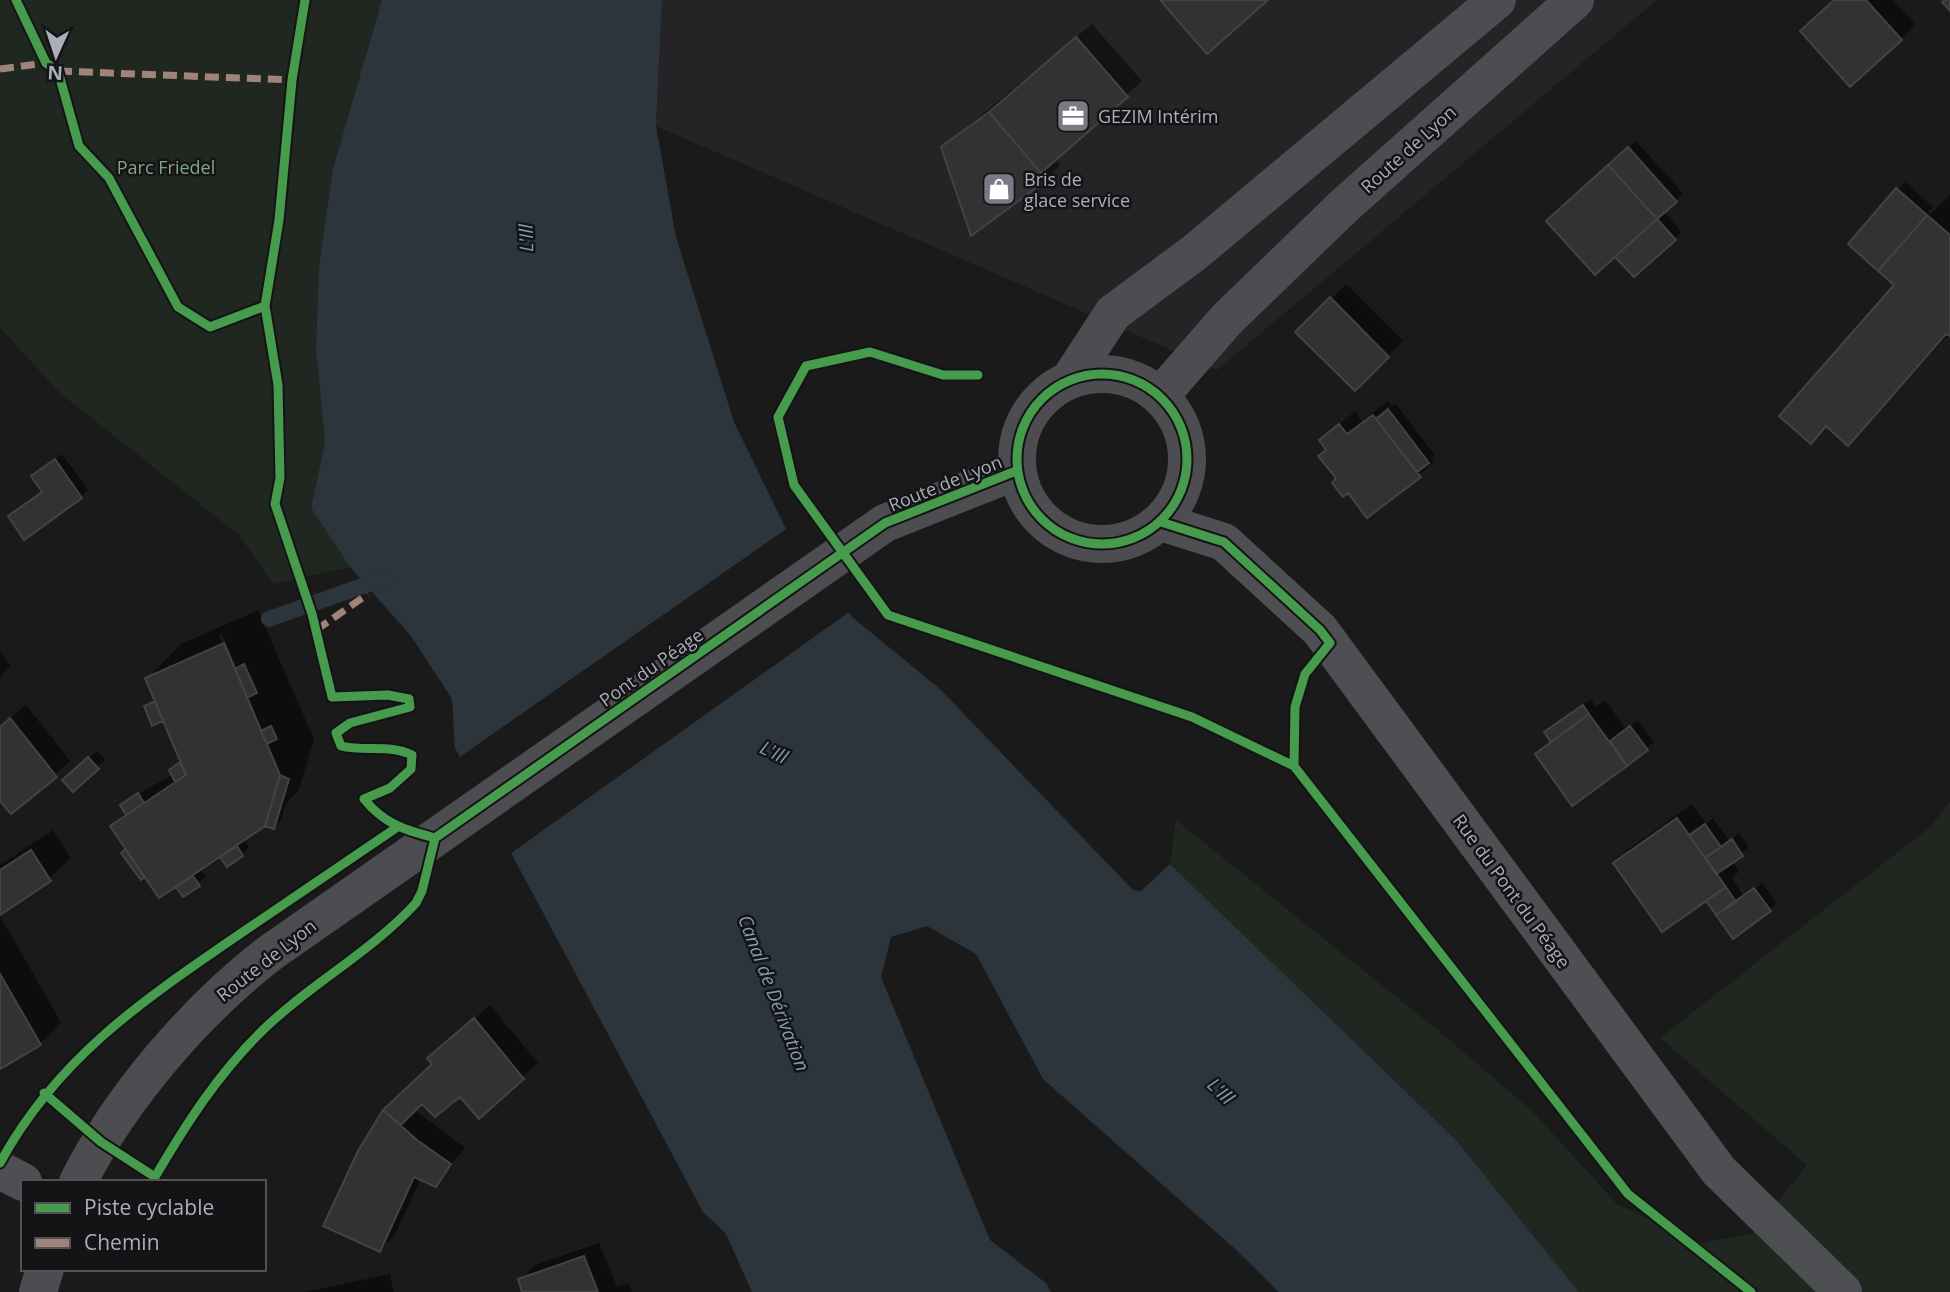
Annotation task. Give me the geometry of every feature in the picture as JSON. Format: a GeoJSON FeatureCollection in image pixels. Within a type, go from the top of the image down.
{"type":"FeatureCollection","features":[{"type":"Feature","properties":{"kind":"main road"},"geometry":{"type":"LineString","coordinates":[[1070,379],[1113,313],[1194,253],[1497,0]]}},
{"type":"Feature","properties":{"kind":"main road","name":"Route de Lyon"},"geometry":{"type":"LineString","coordinates":[[1160,396],[1227,319],[1344,206],[1575,0]]}},
{"type":"Feature","properties":{"kind":"main road"},"geometry":{"type":"LineString","coordinates":[[1093,373],[1118,374],[1140,382],[1160,396],[1178,418],[1187,444],[1186,472],[1180,490],[1160,522],[1138,536],[1113,544],[1086,543],[1060,534],[1039,518],[1024,496],[1016,471],[1016,448],[1022,426],[1034,406],[1050,390],[1070,379],[1093,373]]}},
{"type":"Feature","properties":{"kind":"main road","name":"Route de Lyon"},"geometry":{"type":"LineString","coordinates":[[885,523],[1016,471]]}},
{"type":"Feature","properties":{"kind":"main road","name":"Pont du Péage"},"geometry":{"type":"LineString","coordinates":[[435,838],[885,523]]}},
{"type":"Feature","properties":{"kind":"main road","name":"Route de Lyon"},"geometry":{"type":"LineString","coordinates":[[79,1180],[136,1091],[219,995],[270,953],[435,838]]}},
{"type":"Feature","properties":{"kind":"main road"},"geometry":{"type":"LineString","coordinates":[[38,1292],[43,1271]]}},
{"type":"Feature","properties":{"kind":"street","name":"Rue du Pont du Péage"},"geometry":{"type":"LineString","coordinates":[[1160,522],[1224,542],[1320,630],[1719,1171],[1843,1292]]}},
{"type":"Feature","properties":{"kind":"street"},"geometry":{"type":"LineString","coordinates":[[0,1170],[21,1181]]}},
{"type":"Feature","properties":{"kind":"shaded area"},"geometry":{"type":"Polygon","coordinates":[[[662,0],[1657,0],[1217,370],[656,126],[662,0]]]}},
{"type":"Feature","properties":{"kind":"green space","name":"Parc Friedel"},"geometry":{"type":"Polygon","coordinates":[[[0,0],[382,0],[333,168],[319,266],[316,350],[325,442],[311,508],[350,567],[273,584],[239,535],[60,393],[0,328],[0,0]]]}},
{"type":"Feature","properties":{"kind":"green space"},"geometry":{"type":"Polygon","coordinates":[[[1950,802],[1950,1292],[1579,1292],[1456,1140],[1170,864],[1176,820],[1445,1036],[1533,1112],[1617,1204],[1701,1243],[1752,1234],[1807,1165],[1660,1038],[1930,827],[1950,802]]]}},
{"type":"Feature","properties":{"kind":"water"},"geometry":{"type":"Polygon","coordinates":[[[382,0],[662,0],[656,126],[676,237],[734,422],[785,527],[852,617],[939,688],[1133,890],[1141,891],[1170,864],[1456,1140],[1579,1292],[1279,1292],[1234,1248],[1043,1079],[976,954],[927,926],[891,937],[881,977],[990,1240],[1046,1283],[1051,1292],[752,1292],[726,1234],[703,1212],[455,748],[452,699],[411,636],[350,567],[311,508],[325,442],[316,350],[319,266],[333,168],[382,0]]]}},
{"type":"Feature","properties":{"kind":"pier"},"geometry":{"type":"Polygon","coordinates":[[[789,527],[852,610],[507,856],[457,759],[789,527]]]}},
{"type":"Feature","properties":{"kind":"building"},"geometry":{"type":"Polygon","coordinates":[[[1160,0],[1268,0],[1207,54],[1160,0]]]}},
{"type":"Feature","properties":{"kind":"building"},"geometry":{"type":"Polygon","coordinates":[[[1834,0],[1866,0],[1902,40],[1850,87],[1800,31],[1834,0]]]}},
{"type":"Feature","properties":{"kind":"building"},"geometry":{"type":"Polygon","coordinates":[[[1950,0],[1950,11],[1942,2],[1950,0]]]}},
{"type":"Feature","properties":{"kind":"building"},"geometry":{"type":"Polygon","coordinates":[[[1076,37],[1128,97],[1041,173],[989,112],[1076,37]]]}},
{"type":"Feature","properties":{"kind":"building"},"geometry":{"type":"Polygon","coordinates":[[[989,112],[1047,180],[971,236],[941,147],[989,112]]]}},
{"type":"Feature","properties":{"kind":"building"},"geometry":{"type":"Polygon","coordinates":[[[1628,147],[1677,202],[1657,219],[1608,165],[1628,147]]]}},
{"type":"Feature","properties":{"kind":"building"},"geometry":{"type":"Polygon","coordinates":[[[1608,165],[1657,219],[1595,275],[1546,221],[1608,165]]]}},
{"type":"Feature","properties":{"kind":"building"},"geometry":{"type":"Polygon","coordinates":[[[1896,188],[1927,215],[1878,271],[1848,244],[1896,188]]]}},
{"type":"Feature","properties":{"kind":"building"},"geometry":{"type":"Polygon","coordinates":[[[1927,215],[1950,235],[1950,336],[1946,334],[1848,446],[1826,426],[1811,444],[1779,416],[1894,285],[1878,271],[1927,215]]]}},
{"type":"Feature","properties":{"kind":"building"},"geometry":{"type":"Polygon","coordinates":[[[1657,219],[1676,240],[1634,277],[1615,257],[1657,219]]]}},
{"type":"Feature","properties":{"kind":"building"},"geometry":{"type":"Polygon","coordinates":[[[1330,297],[1389,357],[1355,391],[1295,332],[1330,297]]]}},
{"type":"Feature","properties":{"kind":"building"},"geometry":{"type":"Polygon","coordinates":[[[1388,409],[1429,463],[1417,472],[1376,419],[1388,409]]]}},
{"type":"Feature","properties":{"kind":"building"},"geometry":{"type":"Polygon","coordinates":[[[1373,415],[1421,477],[1367,518],[1348,493],[1343,497],[1332,483],[1336,478],[1318,456],[1326,450],[1319,440],[1339,424],[1347,434],[1373,415]]]}},
{"type":"Feature","properties":{"kind":"building"},"geometry":{"type":"Polygon","coordinates":[[[55,459],[82,498],[24,540],[8,516],[42,492],[31,476],[55,459]]]}},
{"type":"Feature","properties":{"kind":"building"},"geometry":{"type":"Polygon","coordinates":[[[224,643],[280,775],[265,826],[159,898],[110,826],[186,775],[145,678],[224,643]]]}},
{"type":"Feature","properties":{"kind":"building"},"geometry":{"type":"Polygon","coordinates":[[[244,664],[257,693],[247,698],[235,669],[244,664]]]}},
{"type":"Feature","properties":{"kind":"building"},"geometry":{"type":"Polygon","coordinates":[[[155,701],[163,721],[152,726],[144,706],[155,701]]]}},
{"type":"Feature","properties":{"kind":"building"},"geometry":{"type":"Polygon","coordinates":[[[1583,705],[1589,714],[1551,742],[1544,732],[1583,705]]]}},
{"type":"Feature","properties":{"kind":"building"},"geometry":{"type":"Polygon","coordinates":[[[1589,714],[1627,766],[1572,806],[1535,754],[1589,714]]]}},
{"type":"Feature","properties":{"kind":"building"},"geometry":{"type":"Polygon","coordinates":[[[10,718],[57,777],[11,814],[0,801],[0,727],[10,718]]]}},
{"type":"Feature","properties":{"kind":"building"},"geometry":{"type":"Polygon","coordinates":[[[271,726],[277,739],[267,744],[261,731],[271,726]]]}},
{"type":"Feature","properties":{"kind":"building"},"geometry":{"type":"Polygon","coordinates":[[[1630,726],[1648,750],[1627,766],[1610,741],[1630,726]]]}},
{"type":"Feature","properties":{"kind":"building"},"geometry":{"type":"Polygon","coordinates":[[[88,757],[99,769],[73,792],[62,780],[88,757]]]}},
{"type":"Feature","properties":{"kind":"building"},"geometry":{"type":"Polygon","coordinates":[[[180,762],[186,775],[175,782],[169,770],[180,762]]]}},
{"type":"Feature","properties":{"kind":"building"},"geometry":{"type":"Polygon","coordinates":[[[280,775],[289,779],[274,829],[265,826],[280,775]]]}},
{"type":"Feature","properties":{"kind":"building"},"geometry":{"type":"Polygon","coordinates":[[[138,793],[144,803],[126,815],[120,805],[138,793]]]}},
{"type":"Feature","properties":{"kind":"building"},"geometry":{"type":"Polygon","coordinates":[[[1677,818],[1726,887],[1662,932],[1613,863],[1677,818]]]}},
{"type":"Feature","properties":{"kind":"building"},"geometry":{"type":"Polygon","coordinates":[[[1705,824],[1721,847],[1705,858],[1689,835],[1705,824]]]}},
{"type":"Feature","properties":{"kind":"building"},"geometry":{"type":"Polygon","coordinates":[[[1732,839],[1743,856],[1716,874],[1705,858],[1732,839]]]}},
{"type":"Feature","properties":{"kind":"building"},"geometry":{"type":"Polygon","coordinates":[[[237,846],[243,856],[227,867],[220,857],[237,846]]]}},
{"type":"Feature","properties":{"kind":"building"},"geometry":{"type":"Polygon","coordinates":[[[125,849],[144,877],[141,880],[121,853],[125,849]]]}},
{"type":"Feature","properties":{"kind":"building"},"geometry":{"type":"Polygon","coordinates":[[[31,850],[51,881],[0,915],[0,870],[31,850]]]}},
{"type":"Feature","properties":{"kind":"building"},"geometry":{"type":"Polygon","coordinates":[[[193,876],[200,886],[183,897],[176,887],[193,876]]]}},
{"type":"Feature","properties":{"kind":"building"},"geometry":{"type":"Polygon","coordinates":[[[1726,887],[1736,902],[1716,915],[1706,901],[1726,887]]]}},
{"type":"Feature","properties":{"kind":"building"},"geometry":{"type":"Polygon","coordinates":[[[1754,888],[1771,911],[1733,939],[1716,915],[1754,888]]]}},
{"type":"Feature","properties":{"kind":"building"},"geometry":{"type":"Polygon","coordinates":[[[0,974],[41,1045],[0,1069],[0,974]]]}},
{"type":"Feature","properties":{"kind":"building"},"geometry":{"type":"Polygon","coordinates":[[[474,1018],[524,1079],[479,1119],[460,1097],[435,1117],[422,1104],[401,1125],[383,1110],[432,1064],[427,1058],[474,1018]]]}},
{"type":"Feature","properties":{"kind":"building"},"geometry":{"type":"Polygon","coordinates":[[[383,1110],[417,1140],[451,1164],[436,1187],[414,1177],[380,1252],[323,1226],[358,1151],[383,1110]]]}},
{"type":"Feature","properties":{"kind":"building"},"geometry":{"type":"Polygon","coordinates":[[[584,1256],[598,1292],[522,1292],[518,1279],[584,1256]]]}},
{"type":"Feature","properties":{"kind":"waterway"},"geometry":{"type":"LineString","coordinates":[[269,619],[385,578]]}},
{"type":"Feature","properties":{"kind":"marked path"},"geometry":{"type":"LineString","coordinates":[[0,69],[46,63]]}},
{"type":"Feature","properties":{"kind":"marked path"},"geometry":{"type":"LineString","coordinates":[[58,71],[292,80]]}},
{"type":"Feature","properties":{"kind":"marked path"},"geometry":{"type":"LineString","coordinates":[[316,630],[368,594]]}},
{"type":"Feature","properties":{"kind":"cycle path"},"geometry":{"type":"LineString","coordinates":[[16,0],[46,63],[58,71],[79,146],[109,178],[178,307],[210,327],[265,306]]}},
{"type":"Feature","properties":{"kind":"cycle path"},"geometry":{"type":"LineString","coordinates":[[305,0],[292,80],[279,220],[265,306],[278,385],[280,478],[275,504],[312,614],[332,697],[388,695],[409,699],[410,707],[350,723],[336,733],[341,746],[395,750],[412,755],[411,769],[390,788],[364,799],[379,815],[396,825],[435,838]]}},
{"type":"Feature","properties":{"kind":"cycle path"},"geometry":{"type":"LineString","coordinates":[[978,375],[943,375],[870,352],[806,366],[778,417],[794,485],[888,615],[1192,717],[1294,766],[1628,1194],[1751,1292]]}},
{"type":"Feature","properties":{"kind":"cycle path"},"geometry":{"type":"LineString","coordinates":[[1102,374],[1135,380],[1162,399],[1181,426],[1187,459],[1181,492],[1162,519],[1135,538],[1102,544],[1069,538],[1042,519],[1023,492],[1017,459],[1023,426],[1042,399],[1069,380],[1102,374]]}},
{"type":"Feature","properties":{"kind":"cycle path"},"geometry":{"type":"LineString","coordinates":[[435,838],[885,523],[1016,471]]}},
{"type":"Feature","properties":{"kind":"cycle path"},"geometry":{"type":"LineString","coordinates":[[1161,522],[1224,542],[1320,630],[1330,643],[1305,674],[1295,707],[1294,766]]}},
{"type":"Feature","properties":{"kind":"cycle path"},"geometry":{"type":"LineString","coordinates":[[0,1163],[22,1126],[47,1094],[102,1036],[165,986],[396,828]]}},
{"type":"Feature","properties":{"kind":"cycle path"},"geometry":{"type":"LineString","coordinates":[[44,1093],[101,1142],[155,1177],[204,1100],[263,1030],[281,1013],[380,937],[416,903],[422,891],[435,838]]}},
{"type":"Feature","properties":{"kind":"place","name":"GEZIM Intérim"},"geometry":{"type":"Point","coordinates":[1073,116]}},
{"type":"Feature","properties":{"kind":"place","name":"Bris de glace service"},"geometry":{"type":"Point","coordinates":[999,189]}},
{"type":"Feature","properties":{"kind":"water label","name":"L'Ill"},"geometry":{"type":"Point","coordinates":[526,238]}},
{"type":"Feature","properties":{"kind":"water label","name":"L'Ill"},"geometry":{"type":"Point","coordinates":[774,752]}},
{"type":"Feature","properties":{"kind":"water label","name":"Canal de Dérivation"},"geometry":{"type":"Point","coordinates":[774,993]}},
{"type":"Feature","properties":{"kind":"water label","name":"L'Ill"},"geometry":{"type":"Point","coordinates":[1221,1091]}}]}
